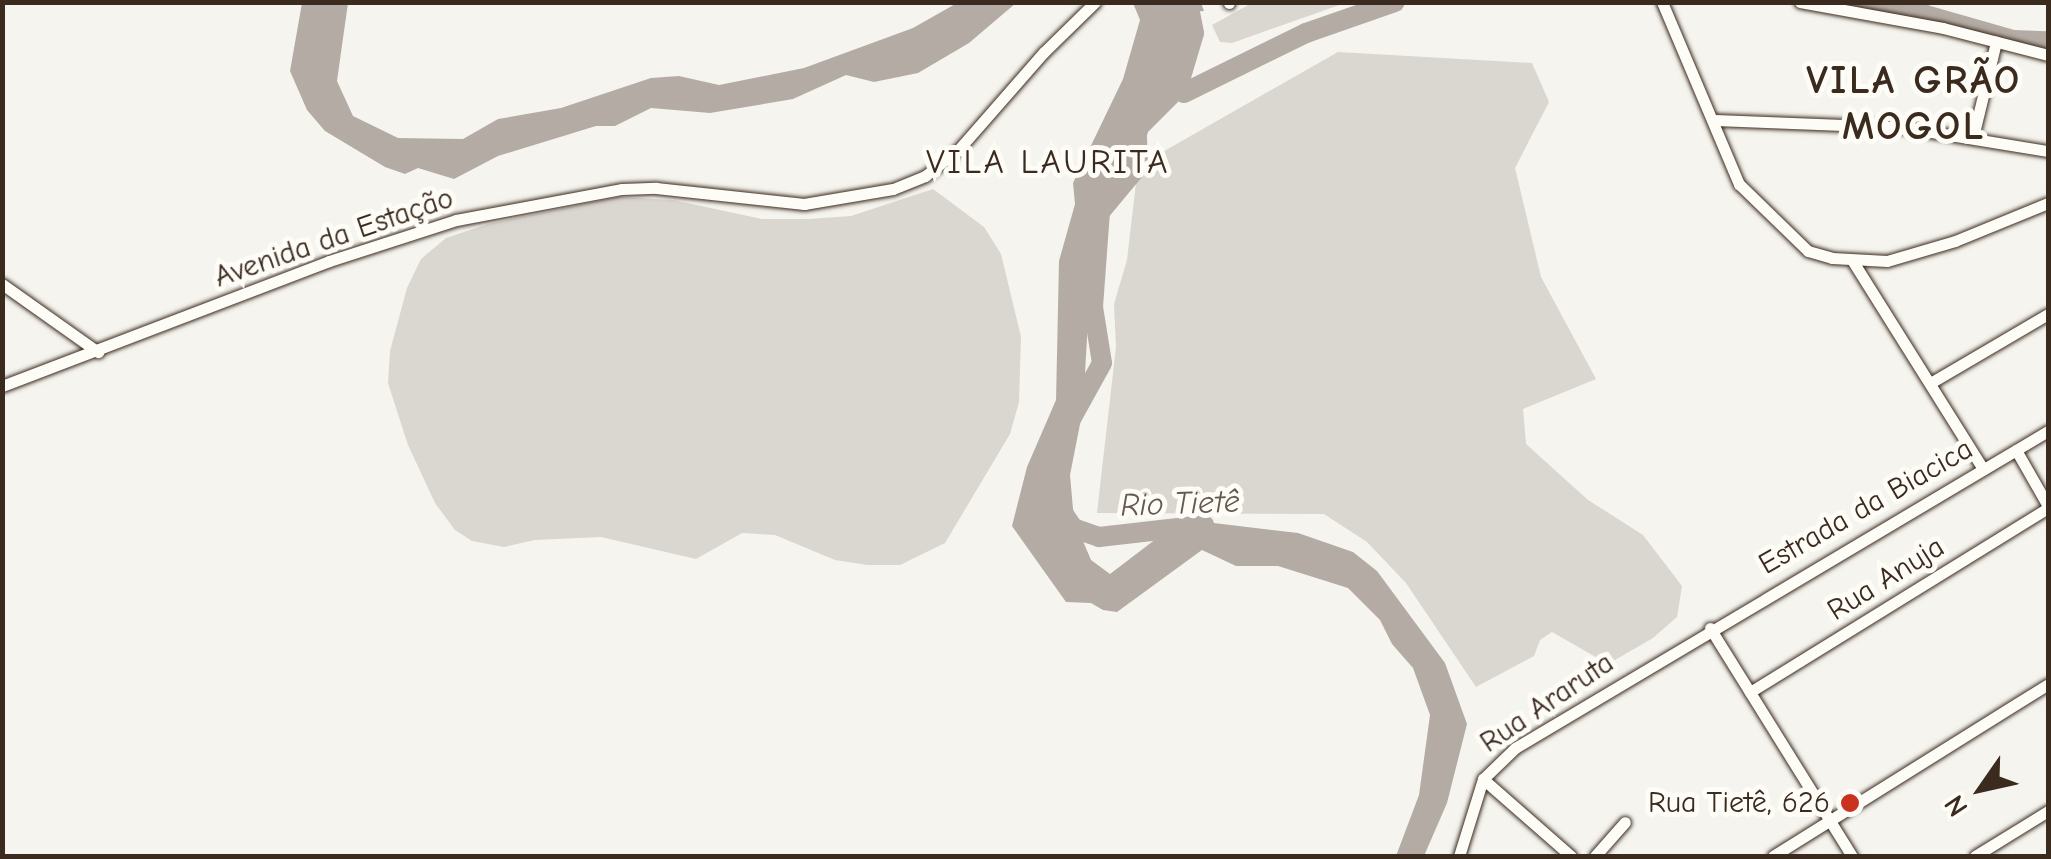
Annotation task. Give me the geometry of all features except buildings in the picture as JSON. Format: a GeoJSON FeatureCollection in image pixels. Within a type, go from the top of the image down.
{"type":"FeatureCollection","features":[{"type":"Feature","properties":{"kind":"street","name":"Avenida da Estação"},"geometry":{"type":"LineString","coordinates":[[2,386],[330,261],[472,216],[622,188],[804,204],[893,189],[925,176],[960,149],[1044,52],[1095,2]]}},
{"type":"Feature","properties":{"kind":"street"},"geometry":{"type":"LineString","coordinates":[[1662,2],[1715,120],[1734,174],[1746,192],[1808,251],[1852,260],[1908,256],[2048,203]]}},
{"type":"Feature","properties":{"kind":"street"},"geometry":{"type":"LineString","coordinates":[[1800,2],[1927,24],[2048,55]]}},
{"type":"Feature","properties":{"kind":"street"},"geometry":{"type":"LineString","coordinates":[[1973,138],[1996,42]]}},
{"type":"Feature","properties":{"kind":"street"},"geometry":{"type":"LineString","coordinates":[[1715,120],[1901,127],[2048,151]]}},
{"type":"Feature","properties":{"kind":"street"},"geometry":{"type":"LineString","coordinates":[[1852,260],[1983,469]]}},
{"type":"Feature","properties":{"kind":"street"},"geometry":{"type":"LineString","coordinates":[[2,284],[98,352]]}},
{"type":"Feature","properties":{"kind":"street"},"geometry":{"type":"LineString","coordinates":[[1932,382],[2048,314]]}},
{"type":"Feature","properties":{"kind":"street","name":"Estrada da Biacica"},"geometry":{"type":"LineString","coordinates":[[1710,628],[2048,431]]}},
{"type":"Feature","properties":{"kind":"street"},"geometry":{"type":"LineString","coordinates":[[2016,450],[2048,507]]}},
{"type":"Feature","properties":{"kind":"street","name":"Rua Anuja"},"geometry":{"type":"LineString","coordinates":[[1750,692],[2048,507]]}},
{"type":"Feature","properties":{"kind":"street"},"geometry":{"type":"LineString","coordinates":[[1710,628],[1852,856]]}},
{"type":"Feature","properties":{"kind":"street","name":"Rua Araruta"},"geometry":{"type":"LineString","coordinates":[[1459,856],[1483,780],[1493,765],[1538,732],[1710,628]]}},
{"type":"Feature","properties":{"kind":"street"},"geometry":{"type":"LineString","coordinates":[[1773,856],[2048,684]]}},
{"type":"Feature","properties":{"kind":"street"},"geometry":{"type":"LineString","coordinates":[[1483,780],[1571,856]]}},
{"type":"Feature","properties":{"kind":"street"},"geometry":{"type":"LineString","coordinates":[[1975,856],[2048,812]]}},
{"type":"Feature","properties":{"kind":"street"},"geometry":{"type":"LineString","coordinates":[[1596,856],[1625,822]]}},
{"type":"Feature","properties":{"kind":"shaded area"},"geometry":{"type":"Polygon","coordinates":[[[1254,2],[1345,3],[1232,43],[1220,42],[1212,25],[1254,2]]]}},
{"type":"Feature","properties":{"kind":"shaded area"},"geometry":{"type":"Polygon","coordinates":[[[302,3],[348,3],[337,81],[353,116],[398,138],[463,139],[498,119],[561,108],[651,78],[679,76],[719,85],[804,68],[913,28],[957,3],[1016,3],[969,43],[918,73],[874,82],[846,75],[793,99],[710,113],[651,108],[615,126],[596,126],[498,156],[454,179],[418,168],[405,174],[385,167],[325,131],[307,110],[290,71],[302,3]]]}},
{"type":"Feature","properties":{"kind":"shaded area","name":"Rio Tietê"},"geometry":{"type":"Polygon","coordinates":[[[1133,3],[1201,3],[1204,11],[1190,12],[1185,24],[1182,49],[1190,81],[1181,99],[1148,132],[1138,166],[1112,189],[1093,232],[1083,409],[1070,475],[1074,520],[1091,560],[1110,574],[1169,529],[1197,521],[1298,533],[1353,552],[1377,571],[1445,663],[1467,724],[1447,803],[1424,856],[1396,856],[1419,795],[1430,715],[1413,668],[1392,644],[1380,620],[1348,588],[1278,566],[1236,566],[1202,550],[1117,612],[1103,610],[1091,603],[1066,602],[1012,526],[1027,467],[1056,400],[1059,261],[1075,204],[1073,183],[1123,79],[1140,20],[1133,3]]]}},
{"type":"Feature","properties":{"kind":"shaded area"},"geometry":{"type":"Polygon","coordinates":[[[1338,52],[1532,63],[1549,102],[1515,168],[1541,277],[1596,379],[1523,409],[1526,444],[1588,500],[1643,535],[1682,586],[1677,617],[1653,638],[1608,664],[1552,632],[1540,640],[1534,656],[1476,687],[1406,583],[1367,542],[1324,514],[1097,513],[1116,347],[1114,304],[1127,260],[1138,166],[1338,52]]]}},
{"type":"Feature","properties":{"kind":"shaded area"},"geometry":{"type":"Polygon","coordinates":[[[933,189],[984,227],[1001,254],[1021,337],[1019,402],[1010,434],[945,543],[900,565],[835,560],[775,535],[742,533],[696,559],[601,537],[535,540],[504,547],[472,541],[455,530],[435,503],[408,445],[388,383],[390,351],[407,288],[421,259],[446,238],[488,224],[618,197],[673,200],[762,219],[809,219],[851,216],[933,189]]]}},
{"type":"Feature","properties":{"kind":"waterway","name":"Rio Tietê"},"geometry":{"type":"LineString","coordinates":[[1178,87],[1194,33],[1188,2]]}},
{"type":"Feature","properties":{"kind":"waterway"},"geometry":{"type":"LineString","coordinates":[[1184,93],[1306,33],[1395,2]]}},
{"type":"Feature","properties":{"kind":"waterway"},"geometry":{"type":"LineString","coordinates":[[1854,2],[1926,15],[2013,40],[2048,41]]}},
{"type":"Feature","properties":{"kind":"waterway","name":"Rio Tietê"},"geometry":{"type":"LineString","coordinates":[[1070,421],[1102,363],[1093,307],[1100,212],[1138,166],[1137,138]]}},
{"type":"Feature","properties":{"kind":"waterway","name":"Rio Tietê"},"geometry":{"type":"LineString","coordinates":[[1063,513],[1073,528],[1099,537],[1204,525]]}},
{"type":"Feature","properties":{"kind":"place","name":"Rua Tietê, 626"},"geometry":{"type":"Point","coordinates":[1850,803]}},
{"type":"Feature","properties":{"kind":"district","name":"VILA GRÃO MOGOL"},"geometry":{"type":"Point","coordinates":[1914,103]}},
{"type":"Feature","properties":{"kind":"district","name":"VILA LAURITA"},"geometry":{"type":"Point","coordinates":[1048,162]}}]}
